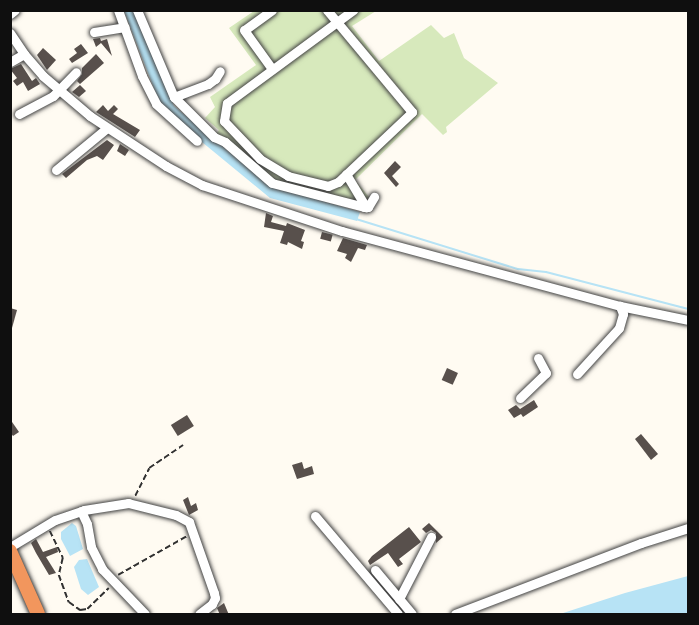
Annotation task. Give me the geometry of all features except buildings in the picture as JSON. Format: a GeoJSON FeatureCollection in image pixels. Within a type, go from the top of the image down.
{"type":"FeatureCollection","features":[{"type":"Feature","properties":{"kind":"highway"},"geometry":{"type":"LineString","coordinates":[[10,549],[35,611]]}},
{"type":"Feature","properties":{"kind":"street"},"geometry":{"type":"LineString","coordinates":[[10,14],[15,10]]}},
{"type":"Feature","properties":{"kind":"street"},"geometry":{"type":"LineString","coordinates":[[118,10],[142,76],[156,104],[197,141]]}},
{"type":"Feature","properties":{"kind":"street"},"geometry":{"type":"LineString","coordinates":[[137,10],[174,97],[203,127],[272,183],[366,207]]}},
{"type":"Feature","properties":{"kind":"street"},"geometry":{"type":"LineString","coordinates":[[272,10],[244,30],[272,69]]}},
{"type":"Feature","properties":{"kind":"street"},"geometry":{"type":"LineString","coordinates":[[224,121],[260,159],[288,176],[328,186],[338,182],[412,112],[327,10]]}},
{"type":"Feature","properties":{"kind":"street"},"geometry":{"type":"LineString","coordinates":[[224,121],[227,103],[353,10]]}},
{"type":"Feature","properties":{"kind":"street"},"geometry":{"type":"LineString","coordinates":[[94,32],[125,27]]}},
{"type":"Feature","properties":{"kind":"street"},"geometry":{"type":"LineString","coordinates":[[10,33],[24,54],[44,76],[107,128],[166,166],[202,185],[240,200],[342,231],[620,306],[688,320]]}},
{"type":"Feature","properties":{"kind":"street"},"geometry":{"type":"LineString","coordinates":[[10,62],[24,54]]}},
{"type":"Feature","properties":{"kind":"street"},"geometry":{"type":"LineString","coordinates":[[174,97],[208,84],[215,79],[220,70]]}},
{"type":"Feature","properties":{"kind":"street"},"geometry":{"type":"LineString","coordinates":[[19,114],[49,99],[76,72]]}},
{"type":"Feature","properties":{"kind":"street"},"geometry":{"type":"LineString","coordinates":[[203,127],[224,121]]}},
{"type":"Feature","properties":{"kind":"street"},"geometry":{"type":"LineString","coordinates":[[56,170],[107,128]]}},
{"type":"Feature","properties":{"kind":"street"},"geometry":{"type":"LineString","coordinates":[[346,174],[366,207]]}},
{"type":"Feature","properties":{"kind":"street"},"geometry":{"type":"LineString","coordinates":[[366,207],[374,197]]}},
{"type":"Feature","properties":{"kind":"street"},"geometry":{"type":"LineString","coordinates":[[577,374],[619,328],[623,314],[620,306]]}},
{"type":"Feature","properties":{"kind":"street"},"geometry":{"type":"LineString","coordinates":[[520,399],[546,373],[538,358]]}},
{"type":"Feature","properties":{"kind":"street"},"geometry":{"type":"LineString","coordinates":[[10,549],[47,525],[81,511],[128,503],[176,515],[189,522],[215,598],[199,615]]}},
{"type":"Feature","properties":{"kind":"street"},"geometry":{"type":"LineString","coordinates":[[81,511],[87,524],[91,547],[106,575],[145,615]]}},
{"type":"Feature","properties":{"kind":"street"},"geometry":{"type":"LineString","coordinates":[[315,516],[398,615]]}},
{"type":"Feature","properties":{"kind":"street"},"geometry":{"type":"LineString","coordinates":[[455,615],[641,543],[688,528]]}},
{"type":"Feature","properties":{"kind":"street"},"geometry":{"type":"LineString","coordinates":[[399,600],[430,537]]}},
{"type":"Feature","properties":{"kind":"street"},"geometry":{"type":"LineString","coordinates":[[375,570],[412,615]]}},
{"type":"Feature","properties":{"kind":"path"},"geometry":{"type":"LineString","coordinates":[[128,503],[141,486],[149,468],[183,444]]}},
{"type":"Feature","properties":{"kind":"path"},"geometry":{"type":"LineString","coordinates":[[47,525],[63,558],[59,575],[69,602],[80,610],[87,609],[113,583]]}},
{"type":"Feature","properties":{"kind":"path"},"geometry":{"type":"LineString","coordinates":[[106,575],[117,576],[193,532]]}},
{"type":"Feature","properties":{"kind":"green space"},"geometry":{"type":"Polygon","coordinates":[[[254,11],[376,11],[352,26],[379,61],[431,25],[444,38],[454,33],[464,58],[498,83],[446,127],[447,132],[443,135],[422,114],[355,180],[369,197],[361,204],[271,179],[216,134],[219,130],[205,118],[215,107],[210,97],[256,65],[229,28],[254,11]]]}},
{"type":"Feature","properties":{"kind":"water"},"geometry":{"type":"Polygon","coordinates":[[[124,11],[135,11],[174,106],[253,172],[309,197],[360,212],[357,221],[270,198],[191,133],[160,104],[124,11]]]}},
{"type":"Feature","properties":{"kind":"water"},"geometry":{"type":"Polygon","coordinates":[[[72,523],[76,526],[83,549],[70,556],[61,539],[61,532],[72,523]]]}},
{"type":"Feature","properties":{"kind":"water"},"geometry":{"type":"Polygon","coordinates":[[[87,559],[99,587],[88,595],[81,589],[74,567],[79,560],[87,559]]]}},
{"type":"Feature","properties":{"kind":"water"},"geometry":{"type":"Polygon","coordinates":[[[688,576],[688,614],[560,614],[625,593],[688,576]]]}},
{"type":"Feature","properties":{"kind":"waterway"},"geometry":{"type":"LineString","coordinates":[[356,219],[518,269],[546,272],[688,309]]}}]}
